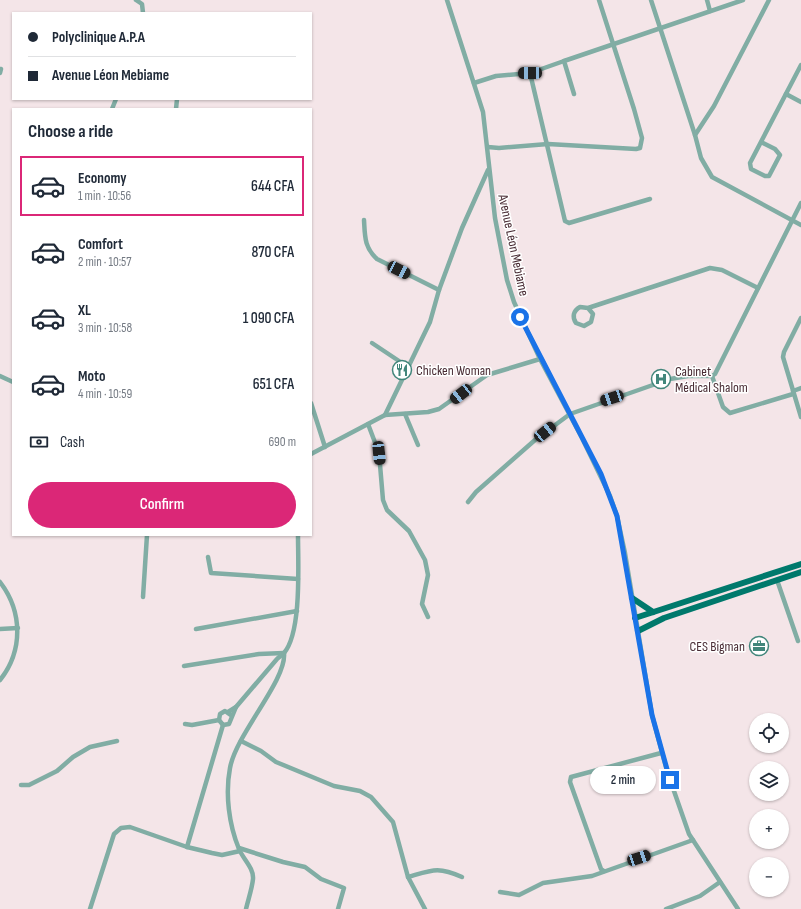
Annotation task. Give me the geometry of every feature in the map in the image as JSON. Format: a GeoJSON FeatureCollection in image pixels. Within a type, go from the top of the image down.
{"type":"FeatureCollection","features":[{"type":"Feature","properties":{"kind":"main road"},"geometry":{"type":"LineString","coordinates":[[636,618],[801,564]]}},
{"type":"Feature","properties":{"kind":"main road"},"geometry":{"type":"LineString","coordinates":[[638,631],[664,618],[801,572]]}},
{"type":"Feature","properties":{"kind":"main road"},"geometry":{"type":"LineString","coordinates":[[632,598],[653,612]]}},
{"type":"Feature","properties":{"kind":"street"},"geometry":{"type":"LineString","coordinates":[[136,0],[142,4],[143,12]]}},
{"type":"Feature","properties":{"kind":"street","name":"Avenue Léon Mebiame"},"geometry":{"type":"LineString","coordinates":[[447,0],[483,112],[495,218],[509,287],[520,317],[601,474],[613,505],[625,553],[652,715],[662,753],[684,820],[693,840],[738,909]]}},
{"type":"Feature","properties":{"kind":"street"},"geometry":{"type":"LineString","coordinates":[[488,148],[548,144],[636,150],[640,148],[642,138],[634,109],[599,0]]}},
{"type":"Feature","properties":{"kind":"street"},"geometry":{"type":"LineString","coordinates":[[651,0],[695,134],[701,158],[712,177],[801,225]]}},
{"type":"Feature","properties":{"kind":"street"},"geometry":{"type":"LineString","coordinates":[[706,0],[710,11]]}},
{"type":"Feature","properties":{"kind":"street"},"geometry":{"type":"LineString","coordinates":[[474,83],[496,76],[530,73],[743,0]]}},
{"type":"Feature","properties":{"kind":"street"},"geometry":{"type":"LineString","coordinates":[[695,134],[714,106],[770,0]]}},
{"type":"Feature","properties":{"kind":"street"},"geometry":{"type":"LineString","coordinates":[[564,61],[574,94]]}},
{"type":"Feature","properties":{"kind":"street"},"geometry":{"type":"LineString","coordinates":[[761,142],[775,149],[780,155],[769,176],[754,171],[750,166],[761,142],[801,65]]}},
{"type":"Feature","properties":{"kind":"street"},"geometry":{"type":"LineString","coordinates":[[530,73],[566,222],[569,223],[650,199]]}},
{"type":"Feature","properties":{"kind":"street"},"geometry":{"type":"LineString","coordinates":[[786,94],[801,102]]}},
{"type":"Feature","properties":{"kind":"street"},"geometry":{"type":"LineString","coordinates":[[385,415],[430,322],[439,290],[467,215],[489,168]]}},
{"type":"Feature","properties":{"kind":"street"},"geometry":{"type":"LineString","coordinates":[[468,502],[476,492],[535,440],[570,414],[670,379],[683,376],[712,376],[715,374],[801,203]]}},
{"type":"Feature","properties":{"kind":"street"},"geometry":{"type":"LineString","coordinates":[[364,220],[366,244],[374,256],[439,290]]}},
{"type":"Feature","properties":{"kind":"street"},"geometry":{"type":"LineString","coordinates":[[588,308],[593,314],[591,322],[584,326],[576,323],[573,316],[574,312],[580,307],[588,308],[710,268],[722,270],[758,288]]}},
{"type":"Feature","properties":{"kind":"street"},"geometry":{"type":"LineString","coordinates":[[801,318],[784,352],[784,362],[801,417]]}},
{"type":"Feature","properties":{"kind":"street"},"geometry":{"type":"LineString","coordinates":[[372,342],[408,367]]}},
{"type":"Feature","properties":{"kind":"street"},"geometry":{"type":"LineString","coordinates":[[312,453],[385,415],[405,414],[439,409],[488,375],[540,358]]}},
{"type":"Feature","properties":{"kind":"street"},"geometry":{"type":"LineString","coordinates":[[712,376],[723,407],[730,413],[801,388]]}},
{"type":"Feature","properties":{"kind":"street"},"geometry":{"type":"LineString","coordinates":[[0,377],[12,382]]}},
{"type":"Feature","properties":{"kind":"street"},"geometry":{"type":"LineString","coordinates":[[312,405],[324,447]]}},
{"type":"Feature","properties":{"kind":"street"},"geometry":{"type":"LineString","coordinates":[[405,414],[418,445]]}},
{"type":"Feature","properties":{"kind":"street"},"geometry":{"type":"LineString","coordinates":[[368,424],[379,453],[382,500],[387,510],[409,531],[425,560],[428,575],[422,604],[428,617]]}},
{"type":"Feature","properties":{"kind":"street"},"geometry":{"type":"LineString","coordinates":[[143,597],[146,536]]}},
{"type":"Feature","properties":{"kind":"street"},"geometry":{"type":"LineString","coordinates":[[223,725],[229,724],[236,707],[277,659],[284,653],[290,640],[297,611],[298,536]]}},
{"type":"Feature","properties":{"kind":"street"},"geometry":{"type":"LineString","coordinates":[[208,557],[211,573],[298,579]]}},
{"type":"Feature","properties":{"kind":"street"},"geometry":{"type":"LineString","coordinates":[[778,580],[798,640]]}},
{"type":"Feature","properties":{"kind":"street"},"geometry":{"type":"LineString","coordinates":[[0,582],[14,607],[18,628],[13,658],[0,680]]}},
{"type":"Feature","properties":{"kind":"street"},"geometry":{"type":"LineString","coordinates":[[196,629],[297,611]]}},
{"type":"Feature","properties":{"kind":"street"},"geometry":{"type":"LineString","coordinates":[[0,629],[18,628]]}},
{"type":"Feature","properties":{"kind":"street"},"geometry":{"type":"LineString","coordinates":[[184,666],[259,654],[284,653]]}},
{"type":"Feature","properties":{"kind":"street"},"geometry":{"type":"LineString","coordinates":[[246,909],[253,879],[252,870],[239,850],[232,827],[229,780],[230,767],[241,741],[280,673],[285,661],[284,653]]}},
{"type":"Feature","properties":{"kind":"street"},"geometry":{"type":"LineString","coordinates":[[219,720],[222,712],[228,712],[236,707]]}},
{"type":"Feature","properties":{"kind":"street"},"geometry":{"type":"LineString","coordinates":[[228,712],[232,716]]}},
{"type":"Feature","properties":{"kind":"street"},"geometry":{"type":"LineString","coordinates":[[186,724],[192,725],[219,720]]}},
{"type":"Feature","properties":{"kind":"street"},"geometry":{"type":"LineString","coordinates":[[219,720],[223,725]]}},
{"type":"Feature","properties":{"kind":"street"},"geometry":{"type":"LineString","coordinates":[[187,847],[223,725]]}},
{"type":"Feature","properties":{"kind":"street"},"geometry":{"type":"LineString","coordinates":[[21,785],[29,785],[58,771],[73,757],[90,747],[117,741]]}},
{"type":"Feature","properties":{"kind":"street"},"geometry":{"type":"LineString","coordinates":[[241,741],[261,751],[276,762],[334,786],[360,791],[371,797],[393,822],[408,877],[425,909]]}},
{"type":"Feature","properties":{"kind":"street"},"geometry":{"type":"LineString","coordinates":[[604,871],[601,869],[586,829],[570,782],[571,777],[662,753]]}},
{"type":"Feature","properties":{"kind":"street"},"geometry":{"type":"LineString","coordinates":[[90,909],[114,834],[126,826],[187,847],[222,855],[239,850],[305,867],[322,879],[344,888],[338,909]]}},
{"type":"Feature","properties":{"kind":"street"},"geometry":{"type":"LineString","coordinates":[[500,892],[519,894],[543,883],[577,879],[693,840]]}},
{"type":"Feature","properties":{"kind":"street"},"geometry":{"type":"LineString","coordinates":[[408,877],[430,870],[445,870],[462,876]]}},
{"type":"Feature","properties":{"kind":"street"},"geometry":{"type":"LineString","coordinates":[[666,909],[700,896],[720,882]]}},
{"type":"Feature","properties":{"kind":"place","name":"Chicken Woman"},"geometry":{"type":"Point","coordinates":[402,370]}},
{"type":"Feature","properties":{"kind":"place","name":"Cabinet Médical Shalom"},"geometry":{"type":"Point","coordinates":[661,379]}},
{"type":"Feature","properties":{"kind":"place","name":"CES Bigman"},"geometry":{"type":"Point","coordinates":[759,646]}},
{"type":"Feature","properties":{"kind":"route"},"geometry":{"type":"LineString","coordinates":[[520,317],[601,474],[617,516],[625,553],[652,715],[670,780]]}}]}
